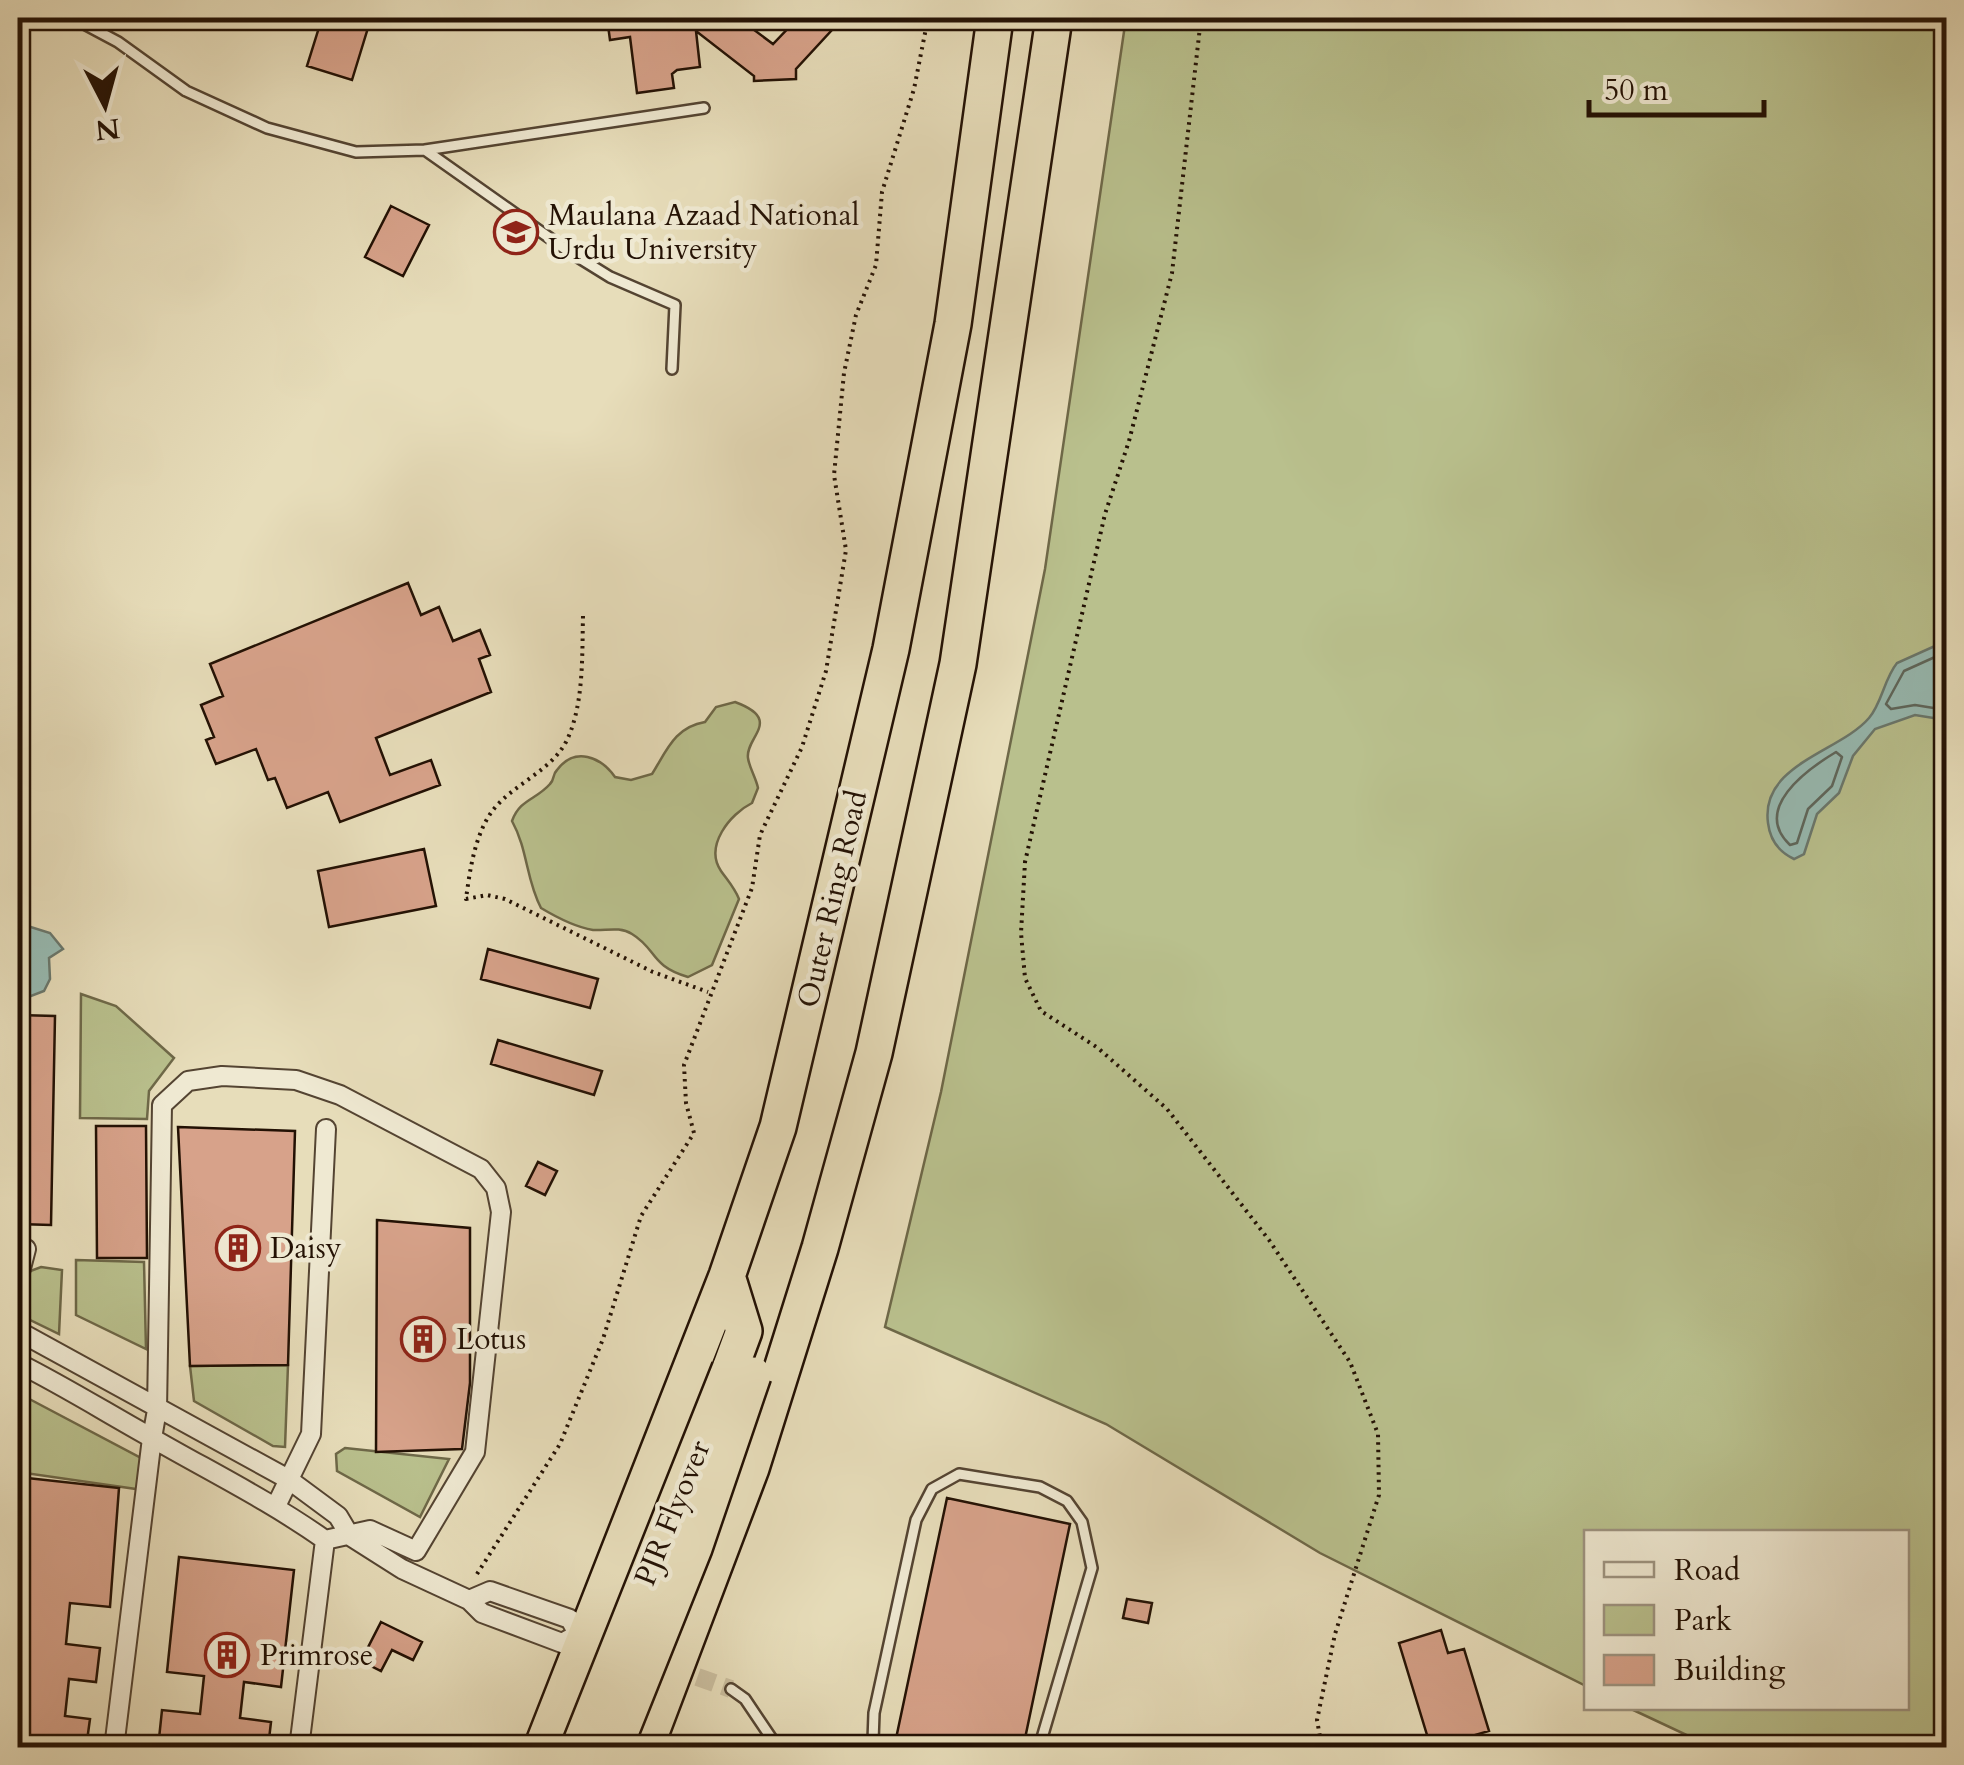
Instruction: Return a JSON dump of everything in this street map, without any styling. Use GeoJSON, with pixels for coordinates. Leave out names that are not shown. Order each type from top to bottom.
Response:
{"type":"FeatureCollection","features":[{"type":"Feature","properties":{"kind":"highway","name":"Outer Ring Road"},"geometry":{"type":"LineString","coordinates":[[542,1748],[727,1276],[778,1127],[892,649],[952,324],[996,18]]}},
{"type":"Feature","properties":{"kind":"highway"},"geometry":{"type":"LineString","coordinates":[[650,1742],[750,1468],[820,1248],[874,1053],[958,664],[1054,18]]}},
{"type":"Feature","properties":{"kind":"highway","name":"PJR Flyover"},"geometry":{"type":"LineString","coordinates":[[614,1748],[694,1548],[742,1372],[744,1331],[727,1276]]}},
{"type":"Feature","properties":{"kind":"highway","name":"PJR Flyover"},"geometry":{"type":"LineString","coordinates":[[579,1748],[742,1372],[772,1326],[807,1289]]}},
{"type":"Feature","properties":{"kind":"street"},"geometry":{"type":"LineString","coordinates":[[18,1363],[152,1438],[276,1506],[325,1540],[370,1530],[416,1551],[466,1473],[479,1432],[502,1212],[496,1188],[481,1168],[340,1095],[296,1080],[222,1076],[188,1082],[162,1105],[157,1410],[152,1438],[114,1748]]}},
{"type":"Feature","properties":{"kind":"street"},"geometry":{"type":"LineString","coordinates":[[276,1506],[311,1434],[326,1129]]}},
{"type":"Feature","properties":{"kind":"street"},"geometry":{"type":"LineString","coordinates":[[18,1280],[26,1249]]}},
{"type":"Feature","properties":{"kind":"street"},"geometry":{"type":"LineString","coordinates":[[18,1330],[288,1479],[338,1516],[350,1536],[402,1569],[469,1600],[482,1614],[562,1643],[578,1634],[570,1619],[490,1591],[469,1600]]}},
{"type":"Feature","properties":{"kind":"street"},"geometry":{"type":"LineString","coordinates":[[298,1748],[325,1540]]}},
{"type":"Feature","properties":{"kind":"lane"},"geometry":{"type":"LineString","coordinates":[[73,18],[118,42],[186,90],[267,128],[356,152],[425,150],[704,108]]}},
{"type":"Feature","properties":{"kind":"lane"},"geometry":{"type":"LineString","coordinates":[[425,150],[582,260],[674,305],[672,369]]}},
{"type":"Feature","properties":{"kind":"lane"},"geometry":{"type":"LineString","coordinates":[[882,1748],[874,1740],[874,1713],[916,1520],[932,1489],[959,1474],[1040,1488],[1067,1500],[1082,1522],[1092,1568],[1039,1748]]}},
{"type":"Feature","properties":{"kind":"lane"},"geometry":{"type":"LineString","coordinates":[[732,1689],[744,1699],[778,1748]]}},
{"type":"Feature","properties":{"kind":"path"},"geometry":{"type":"LineString","coordinates":[[469,1600],[475,1578],[560,1444],[604,1339],[641,1216],[694,1133],[686,1103],[684,1066],[752,888],[760,835],[813,720],[826,672],[846,550],[834,476],[844,373],[856,315],[873,278],[882,192],[914,89],[928,18]]}},
{"type":"Feature","properties":{"kind":"path"},"geometry":{"type":"LineString","coordinates":[[1201,18],[1172,273],[1129,442],[1105,514],[1025,862],[1021,934],[1025,978],[1040,1011],[1098,1048],[1168,1108],[1269,1240],[1350,1362],[1378,1434],[1379,1495],[1335,1634],[1317,1720],[1322,1748]]}},
{"type":"Feature","properties":{"kind":"path"},"geometry":{"type":"LineString","coordinates":[[583,616],[582,674],[567,741],[532,779],[494,809],[471,858],[466,899],[487,895],[505,899],[653,972],[710,993]]}},
{"type":"Feature","properties":{"kind":"green space"},"geometry":{"type":"Polygon","coordinates":[[[1126,18],[1946,18],[1946,1747],[1712,1747],[1633,1710],[1909,1710],[1909,1530],[1584,1530],[1584,1685],[1320,1553],[1106,1424],[885,1327],[941,1092],[1045,569],[1126,18]]]}},
{"type":"Feature","properties":{"kind":"green space"},"geometry":{"type":"Polygon","coordinates":[[[735,702],[750,709],[760,722],[748,758],[758,788],[752,803],[735,815],[718,841],[717,861],[739,899],[712,965],[688,977],[676,973],[627,932],[586,929],[541,908],[512,821],[519,808],[545,789],[557,770],[572,758],[595,760],[615,777],[631,780],[652,774],[679,734],[705,722],[716,707],[735,702]]]}},
{"type":"Feature","properties":{"kind":"green space"},"geometry":{"type":"Polygon","coordinates":[[[81,994],[116,1006],[174,1058],[149,1091],[147,1119],[80,1118],[81,994]]]}},
{"type":"Feature","properties":{"kind":"green space"},"geometry":{"type":"Polygon","coordinates":[[[76,1260],[144,1262],[146,1349],[76,1315],[76,1260]]]}},
{"type":"Feature","properties":{"kind":"green space"},"geometry":{"type":"Polygon","coordinates":[[[41,1267],[62,1270],[59,1334],[18,1314],[28,1272],[41,1267]]]}},
{"type":"Feature","properties":{"kind":"green space"},"geometry":{"type":"Polygon","coordinates":[[[288,1365],[285,1447],[273,1446],[194,1401],[190,1366],[288,1365]]]}},
{"type":"Feature","properties":{"kind":"green space"},"geometry":{"type":"Polygon","coordinates":[[[18,1393],[156,1466],[150,1491],[18,1472],[18,1393]]]}},
{"type":"Feature","properties":{"kind":"green space"},"geometry":{"type":"Polygon","coordinates":[[[345,1448],[449,1459],[420,1517],[337,1471],[336,1454],[345,1448]]]}},
{"type":"Feature","properties":{"kind":"water"},"geometry":{"type":"Polygon","coordinates":[[[1946,641],[1946,720],[1915,715],[1875,729],[1853,756],[1839,793],[1817,814],[1804,854],[1794,859],[1784,853],[1773,840],[1768,823],[1769,803],[1776,786],[1805,761],[1869,718],[1897,663],[1946,641]]]}},
{"type":"Feature","properties":{"kind":"water"},"geometry":{"type":"Polygon","coordinates":[[[18,923],[50,933],[63,949],[49,958],[50,979],[44,991],[18,1001],[18,923]]]}},
{"type":"Feature","properties":{"kind":"building"},"geometry":{"type":"Polygon","coordinates":[[[322,18],[371,18],[352,80],[307,66],[322,18]]]}},
{"type":"Feature","properties":{"kind":"building"},"geometry":{"type":"Polygon","coordinates":[[[607,18],[738,18],[773,44],[798,18],[843,18],[796,69],[796,79],[754,81],[754,76],[696,31],[700,67],[672,74],[674,88],[637,93],[630,37],[610,40],[607,18]]]}},
{"type":"Feature","properties":{"kind":"building"},"geometry":{"type":"Polygon","coordinates":[[[391,206],[429,225],[403,276],[365,257],[391,206]]]}},
{"type":"Feature","properties":{"kind":"building"},"geometry":{"type":"Polygon","coordinates":[[[408,583],[421,615],[439,607],[453,641],[480,630],[490,655],[479,659],[491,692],[376,738],[390,775],[431,760],[440,785],[340,822],[328,792],[287,808],[275,778],[268,780],[256,749],[216,764],[206,740],[214,737],[201,705],[223,696],[210,664],[408,583]]]}},
{"type":"Feature","properties":{"kind":"building"},"geometry":{"type":"Polygon","coordinates":[[[424,849],[436,906],[329,927],[318,871],[424,849]]]}},
{"type":"Feature","properties":{"kind":"building"},"geometry":{"type":"Polygon","coordinates":[[[488,949],[598,979],[590,1008],[481,979],[488,949]]]}},
{"type":"Feature","properties":{"kind":"building"},"geometry":{"type":"Polygon","coordinates":[[[18,1015],[55,1016],[51,1225],[18,1224],[18,1015]]]}},
{"type":"Feature","properties":{"kind":"building"},"geometry":{"type":"Polygon","coordinates":[[[498,1040],[602,1071],[594,1095],[491,1064],[498,1040]]]}},
{"type":"Feature","properties":{"kind":"building"},"geometry":{"type":"Polygon","coordinates":[[[96,1126],[146,1126],[147,1258],[97,1258],[96,1126]]]}},
{"type":"Feature","properties":{"kind":"building","name":"Daisy"},"geometry":{"type":"Polygon","coordinates":[[[178,1127],[295,1131],[288,1365],[190,1366],[178,1127]]]}},
{"type":"Feature","properties":{"kind":"building"},"geometry":{"type":"Polygon","coordinates":[[[538,1162],[557,1171],[545,1195],[526,1186],[538,1162]]]}},
{"type":"Feature","properties":{"kind":"building","name":"Lotus"},"geometry":{"type":"Polygon","coordinates":[[[377,1220],[470,1228],[470,1383],[462,1449],[376,1452],[377,1220]]]}},
{"type":"Feature","properties":{"kind":"building"},"geometry":{"type":"Polygon","coordinates":[[[18,1477],[119,1488],[110,1607],[70,1603],[66,1644],[100,1648],[96,1682],[69,1679],[65,1716],[90,1719],[86,1748],[18,1748],[18,1477]]]}},
{"type":"Feature","properties":{"kind":"building"},"geometry":{"type":"Polygon","coordinates":[[[947,1498],[1070,1524],[1023,1748],[894,1748],[947,1498]]]}},
{"type":"Feature","properties":{"kind":"building","name":"Primrose"},"geometry":{"type":"Polygon","coordinates":[[[179,1557],[294,1570],[281,1687],[244,1682],[240,1718],[271,1722],[268,1748],[158,1748],[162,1710],[200,1714],[204,1676],[167,1672],[179,1557]]]}},
{"type":"Feature","properties":{"kind":"building"},"geometry":{"type":"Polygon","coordinates":[[[1127,1599],[1152,1603],[1148,1623],[1123,1618],[1127,1599]]]}},
{"type":"Feature","properties":{"kind":"building"},"geometry":{"type":"Polygon","coordinates":[[[381,1622],[422,1642],[413,1660],[392,1650],[381,1671],[361,1661],[381,1622]]]}},
{"type":"Feature","properties":{"kind":"building"},"geometry":{"type":"Polygon","coordinates":[[[1441,1630],[1448,1653],[1464,1649],[1489,1731],[1431,1748],[1399,1643],[1441,1630]]]}},
{"type":"Feature","properties":{"kind":"tunnel"},"geometry":{"type":"LineString","coordinates":[[672,1668],[731,1689]]}},
{"type":"Feature","properties":{"kind":"place","name":"Maulana Azaad National Urdu University"},"geometry":{"type":"Point","coordinates":[516,232]}},
{"type":"Feature","properties":{"kind":"place","name":"Daisy"},"geometry":{"type":"Point","coordinates":[238,1248]}},
{"type":"Feature","properties":{"kind":"place","name":"Lotus"},"geometry":{"type":"Point","coordinates":[423,1339]}},
{"type":"Feature","properties":{"kind":"place","name":"Primrose"},"geometry":{"type":"Point","coordinates":[227,1655]}}]}
